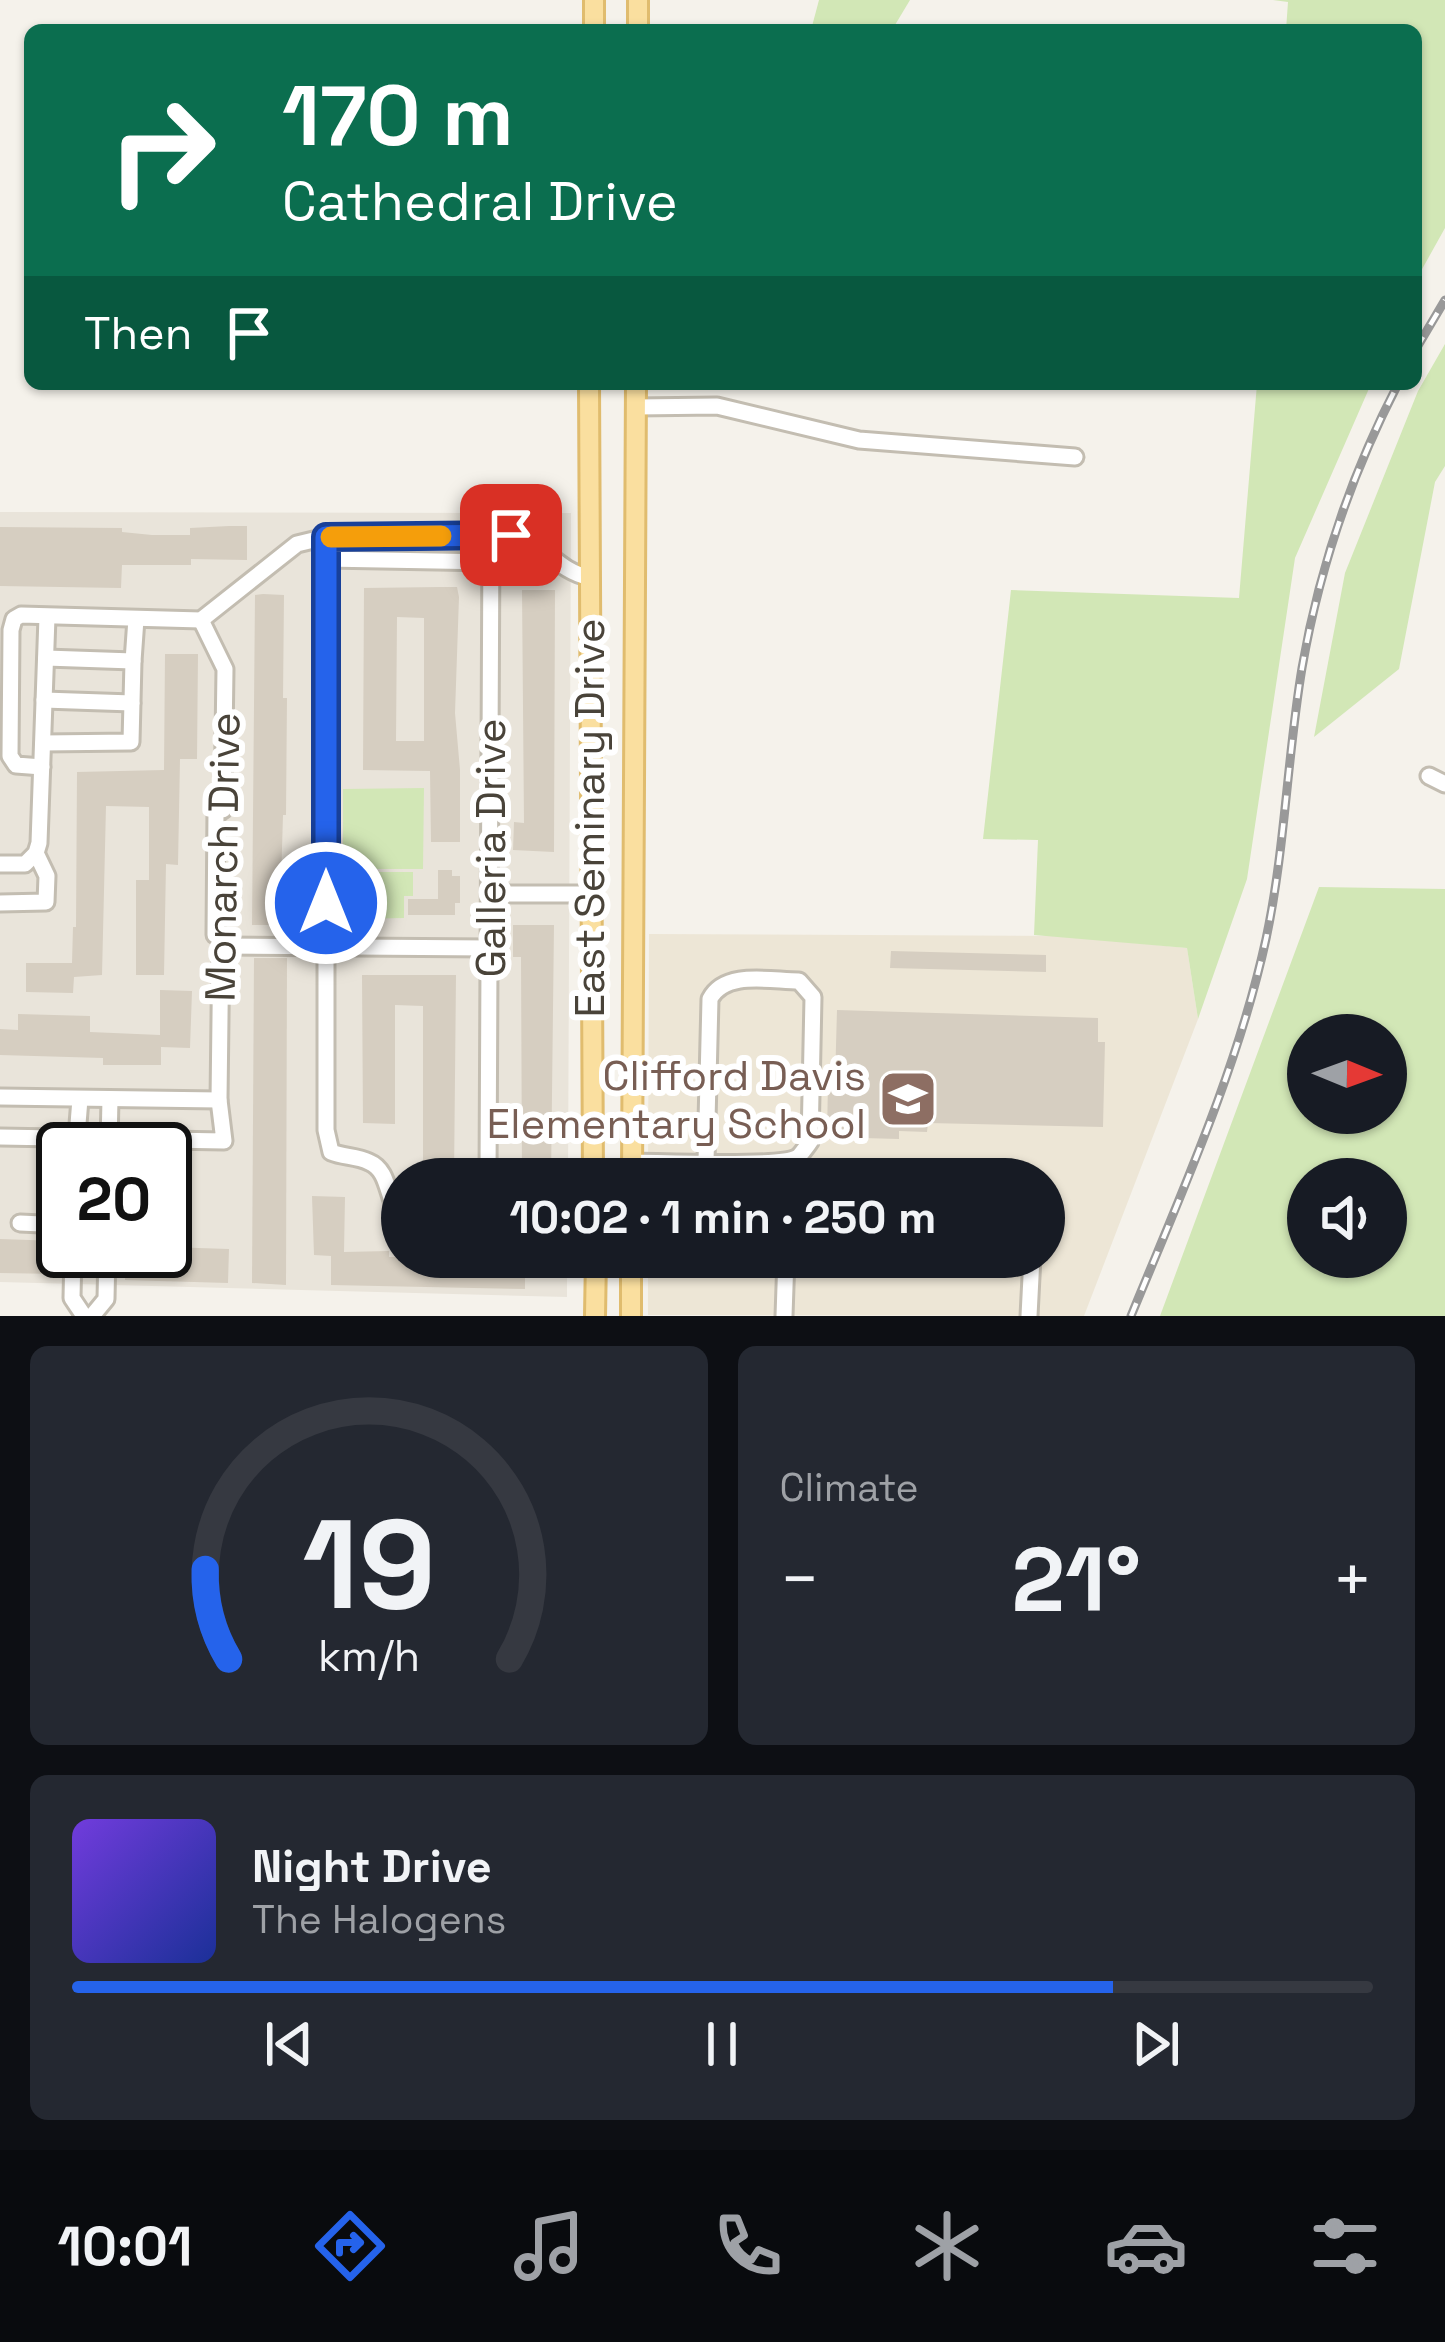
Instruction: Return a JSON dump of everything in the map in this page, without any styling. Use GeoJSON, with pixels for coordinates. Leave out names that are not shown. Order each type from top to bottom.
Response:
{"type":"FeatureCollection","features":[{"type":"Feature","properties":{"kind":"main road","name":"East Seminary Drive"},"geometry":{"type":"LineString","coordinates":[[589,390],[593,1158]]}},
{"type":"Feature","properties":{"kind":"main road","name":"East Seminary Drive"},"geometry":{"type":"LineString","coordinates":[[632,1158],[636,390]]}},
{"type":"Feature","properties":{"kind":"main road"},"geometry":{"type":"LineString","coordinates":[[591,894],[633,894]]}},
{"type":"Feature","properties":{"kind":"main road"},"geometry":{"type":"LineString","coordinates":[[595,1316],[596,1278]]}},
{"type":"Feature","properties":{"kind":"main road"},"geometry":{"type":"LineString","coordinates":[[631,1278],[631,1316]]}},
{"type":"Feature","properties":{"kind":"street"},"geometry":{"type":"LineString","coordinates":[[636,407],[717,406],[859,440],[1076,457]]}},
{"type":"Feature","properties":{"kind":"street"},"geometry":{"type":"LineString","coordinates":[[42,767],[16,765],[10,756],[11,631],[20,615],[201,620],[297,544],[326,537],[491,535],[530,539],[570,574],[588,577]]}},
{"type":"Feature","properties":{"kind":"street","name":"Galleria Drive"},"geometry":{"type":"LineString","coordinates":[[489,1158],[491,535]]}},
{"type":"Feature","properties":{"kind":"street"},"geometry":{"type":"LineString","coordinates":[[326,537],[326,1130],[331,1152],[376,1164],[381,1171]]}},
{"type":"Feature","properties":{"kind":"street"},"geometry":{"type":"LineString","coordinates":[[326,559],[491,562]]}},
{"type":"Feature","properties":{"kind":"street"},"geometry":{"type":"LineString","coordinates":[[0,903],[46,902],[46,876],[36,854],[47,616]]}},
{"type":"Feature","properties":{"kind":"street"},"geometry":{"type":"LineString","coordinates":[[43,743],[131,742],[136,619]]}},
{"type":"Feature","properties":{"kind":"street","name":"Monarch Drive"},"geometry":{"type":"LineString","coordinates":[[192,1140],[224,1141],[221,935],[214,934],[216,810],[223,810],[225,669],[201,620]]}},
{"type":"Feature","properties":{"kind":"street"},"geometry":{"type":"LineString","coordinates":[[46,658],[133,661]]}},
{"type":"Feature","properties":{"kind":"street"},"geometry":{"type":"LineString","coordinates":[[44,700],[132,703]]}},
{"type":"Feature","properties":{"kind":"street"},"geometry":{"type":"LineString","coordinates":[[1429,776],[1445,784]]}},
{"type":"Feature","properties":{"kind":"street"},"geometry":{"type":"LineString","coordinates":[[8,865],[26,864],[36,854]]}},
{"type":"Feature","properties":{"kind":"street"},"geometry":{"type":"LineString","coordinates":[[490,894],[591,894]]}},
{"type":"Feature","properties":{"kind":"street"},"geometry":{"type":"LineString","coordinates":[[221,946],[489,948]]}},
{"type":"Feature","properties":{"kind":"street"},"geometry":{"type":"LineString","coordinates":[[728,981],[799,981],[813,997],[810,1142],[799,1157],[785,1161],[706,1162],[714,990],[728,981]]}},
{"type":"Feature","properties":{"kind":"street"},"geometry":{"type":"LineString","coordinates":[[0,1097],[220,1100]]}},
{"type":"Feature","properties":{"kind":"street"},"geometry":{"type":"LineString","coordinates":[[78,1122],[80,1099]]}},
{"type":"Feature","properties":{"kind":"street"},"geometry":{"type":"LineString","coordinates":[[110,1100],[110,1122]]}},
{"type":"Feature","properties":{"kind":"street"},"geometry":{"type":"LineString","coordinates":[[0,1137],[36,1140]]}},
{"type":"Feature","properties":{"kind":"street"},"geometry":{"type":"LineString","coordinates":[[20,1223],[36,1224]]}},
{"type":"Feature","properties":{"kind":"street"},"geometry":{"type":"LineString","coordinates":[[72,1278],[72,1298],[88,1316],[106,1299],[106,1278]]}},
{"type":"Feature","properties":{"kind":"street"},"geometry":{"type":"LineString","coordinates":[[784,1316],[785,1278]]}},
{"type":"Feature","properties":{"kind":"street"},"geometry":{"type":"LineString","coordinates":[[1030,1316],[1031,1278]]}},
{"type":"Feature","properties":{"kind":"shaded area"},"geometry":{"type":"Polygon","coordinates":[[[0,512],[571,513],[568,1158],[381,1158],[381,1278],[567,1278],[567,1297],[0,1282],[0,512]]]}},
{"type":"Feature","properties":{"kind":"shaded area","name":"Clifford Davis Elementary School"},"geometry":{"type":"Polygon","coordinates":[[[649,934],[1065,936],[1187,948],[1198,1019],[1084,1316],[648,1315],[648,1278],[1065,1278],[1065,1158],[648,1158],[649,934]]]}},
{"type":"Feature","properties":{"kind":"green space"},"geometry":{"type":"Polygon","coordinates":[[[819,0],[910,0],[896,24],[813,24],[819,0]]]}},
{"type":"Feature","properties":{"kind":"green space"},"geometry":{"type":"Polygon","coordinates":[[[1273,0],[1445,0],[1445,228],[1422,269],[1422,24],[1286,24],[1288,2],[1273,0]]]}},
{"type":"Feature","properties":{"kind":"green space"},"geometry":{"type":"Polygon","coordinates":[[[1445,344],[1445,466],[1435,482],[1399,669],[1314,737],[1345,573],[1422,384],[1445,344]]]}},
{"type":"Feature","properties":{"kind":"green space"},"geometry":{"type":"Polygon","coordinates":[[[1256,390],[1368,390],[1295,558],[1247,879],[1198,1019],[1187,948],[1034,935],[1038,840],[983,839],[1011,590],[1239,598],[1256,390]]]}},
{"type":"Feature","properties":{"kind":"green space"},"geometry":{"type":"Polygon","coordinates":[[[424,788],[423,869],[343,869],[343,789],[424,788]]]}},
{"type":"Feature","properties":{"kind":"green space"},"geometry":{"type":"Polygon","coordinates":[[[353,872],[413,872],[413,896],[404,896],[404,918],[353,919],[353,872]]]}},
{"type":"Feature","properties":{"kind":"green space"},"geometry":{"type":"Polygon","coordinates":[[[1319,887],[1445,889],[1445,1316],[1160,1316],[1319,887]]]}},
{"type":"Feature","properties":{"kind":"building"},"geometry":{"type":"Polygon","coordinates":[[[247,526],[247,560],[122,565],[121,588],[0,586],[0,527],[122,528],[122,532],[190,535],[190,528],[247,526]]]}},
{"type":"Feature","properties":{"kind":"building"},"geometry":{"type":"Polygon","coordinates":[[[457,587],[460,842],[431,842],[430,771],[363,770],[364,588],[457,587]],[[397,617],[396,741],[424,741],[424,618],[397,617]]]}},
{"type":"Feature","properties":{"kind":"building"},"geometry":{"type":"Polygon","coordinates":[[[522,590],[555,590],[554,852],[513,850],[514,822],[524,823],[522,590]]]}},
{"type":"Feature","properties":{"kind":"building"},"geometry":{"type":"Polygon","coordinates":[[[255,595],[284,595],[283,925],[252,925],[255,595]]]}},
{"type":"Feature","properties":{"kind":"building"},"geometry":{"type":"Polygon","coordinates":[[[165,654],[198,654],[197,759],[180,759],[178,865],[166,864],[164,975],[136,975],[136,880],[149,880],[149,807],[106,806],[102,975],[74,977],[73,993],[26,992],[26,963],[72,963],[77,772],[164,770],[165,654]]]}},
{"type":"Feature","properties":{"kind":"building"},"geometry":{"type":"Polygon","coordinates":[[[438,870],[452,870],[452,876],[460,876],[455,915],[408,915],[408,899],[438,899],[438,870]]]}},
{"type":"Feature","properties":{"kind":"building"},"geometry":{"type":"Polygon","coordinates":[[[513,925],[554,925],[551,1158],[522,1158],[521,957],[513,957],[513,925]]]}},
{"type":"Feature","properties":{"kind":"building"},"geometry":{"type":"Polygon","coordinates":[[[891,951],[1046,955],[1046,972],[890,968],[891,951]]]}},
{"type":"Feature","properties":{"kind":"building"},"geometry":{"type":"Polygon","coordinates":[[[254,958],[287,958],[286,1285],[252,1283],[254,958]]]}},
{"type":"Feature","properties":{"kind":"building"},"geometry":{"type":"Polygon","coordinates":[[[362,975],[456,975],[454,1158],[423,1158],[423,1006],[395,1005],[395,1124],[363,1123],[362,975]]]}},
{"type":"Feature","properties":{"kind":"building"},"geometry":{"type":"Polygon","coordinates":[[[160,990],[192,991],[190,1048],[161,1047],[161,1065],[0,1055],[0,1029],[18,1030],[18,1014],[90,1016],[90,1032],[160,1035],[160,990]]]}},
{"type":"Feature","properties":{"kind":"building"},"geometry":{"type":"Polygon","coordinates":[[[837,1010],[1098,1018],[1098,1042],[1105,1042],[1103,1127],[928,1123],[927,1132],[899,1131],[899,1139],[827,1137],[837,1010]]]}},
{"type":"Feature","properties":{"kind":"building"},"geometry":{"type":"Polygon","coordinates":[[[312,1196],[345,1197],[344,1252],[381,1251],[381,1278],[525,1278],[525,1289],[331,1285],[331,1256],[314,1255],[312,1196]]]}},
{"type":"Feature","properties":{"kind":"building"},"geometry":{"type":"Polygon","coordinates":[[[0,1239],[36,1240],[36,1274],[0,1273],[0,1239]]]}},
{"type":"Feature","properties":{"kind":"building"},"geometry":{"type":"Polygon","coordinates":[[[192,1248],[229,1249],[228,1283],[125,1280],[192,1278],[192,1248]]]}},
{"type":"Feature","properties":{"kind":"railway"},"geometry":{"type":"LineString","coordinates":[[1422,339],[1445,300]]}},
{"type":"Feature","properties":{"kind":"railway"},"geometry":{"type":"LineString","coordinates":[[1131,1316],[1207,1130],[1254,987],[1272,905],[1309,631],[1352,487],[1395,390]]}},
{"type":"Feature","properties":{"kind":"slow traffic"},"geometry":{"type":"LineString","coordinates":[[331,537],[441,536]]}},
{"type":"Feature","properties":{"kind":"place","name":"Clifford Davis Elementary School"},"geometry":{"type":"Point","coordinates":[908,1099]}},
{"type":"Feature","properties":{"kind":"route"},"geometry":{"type":"LineString","coordinates":[[326,903],[326,537],[511,535]]}}]}
